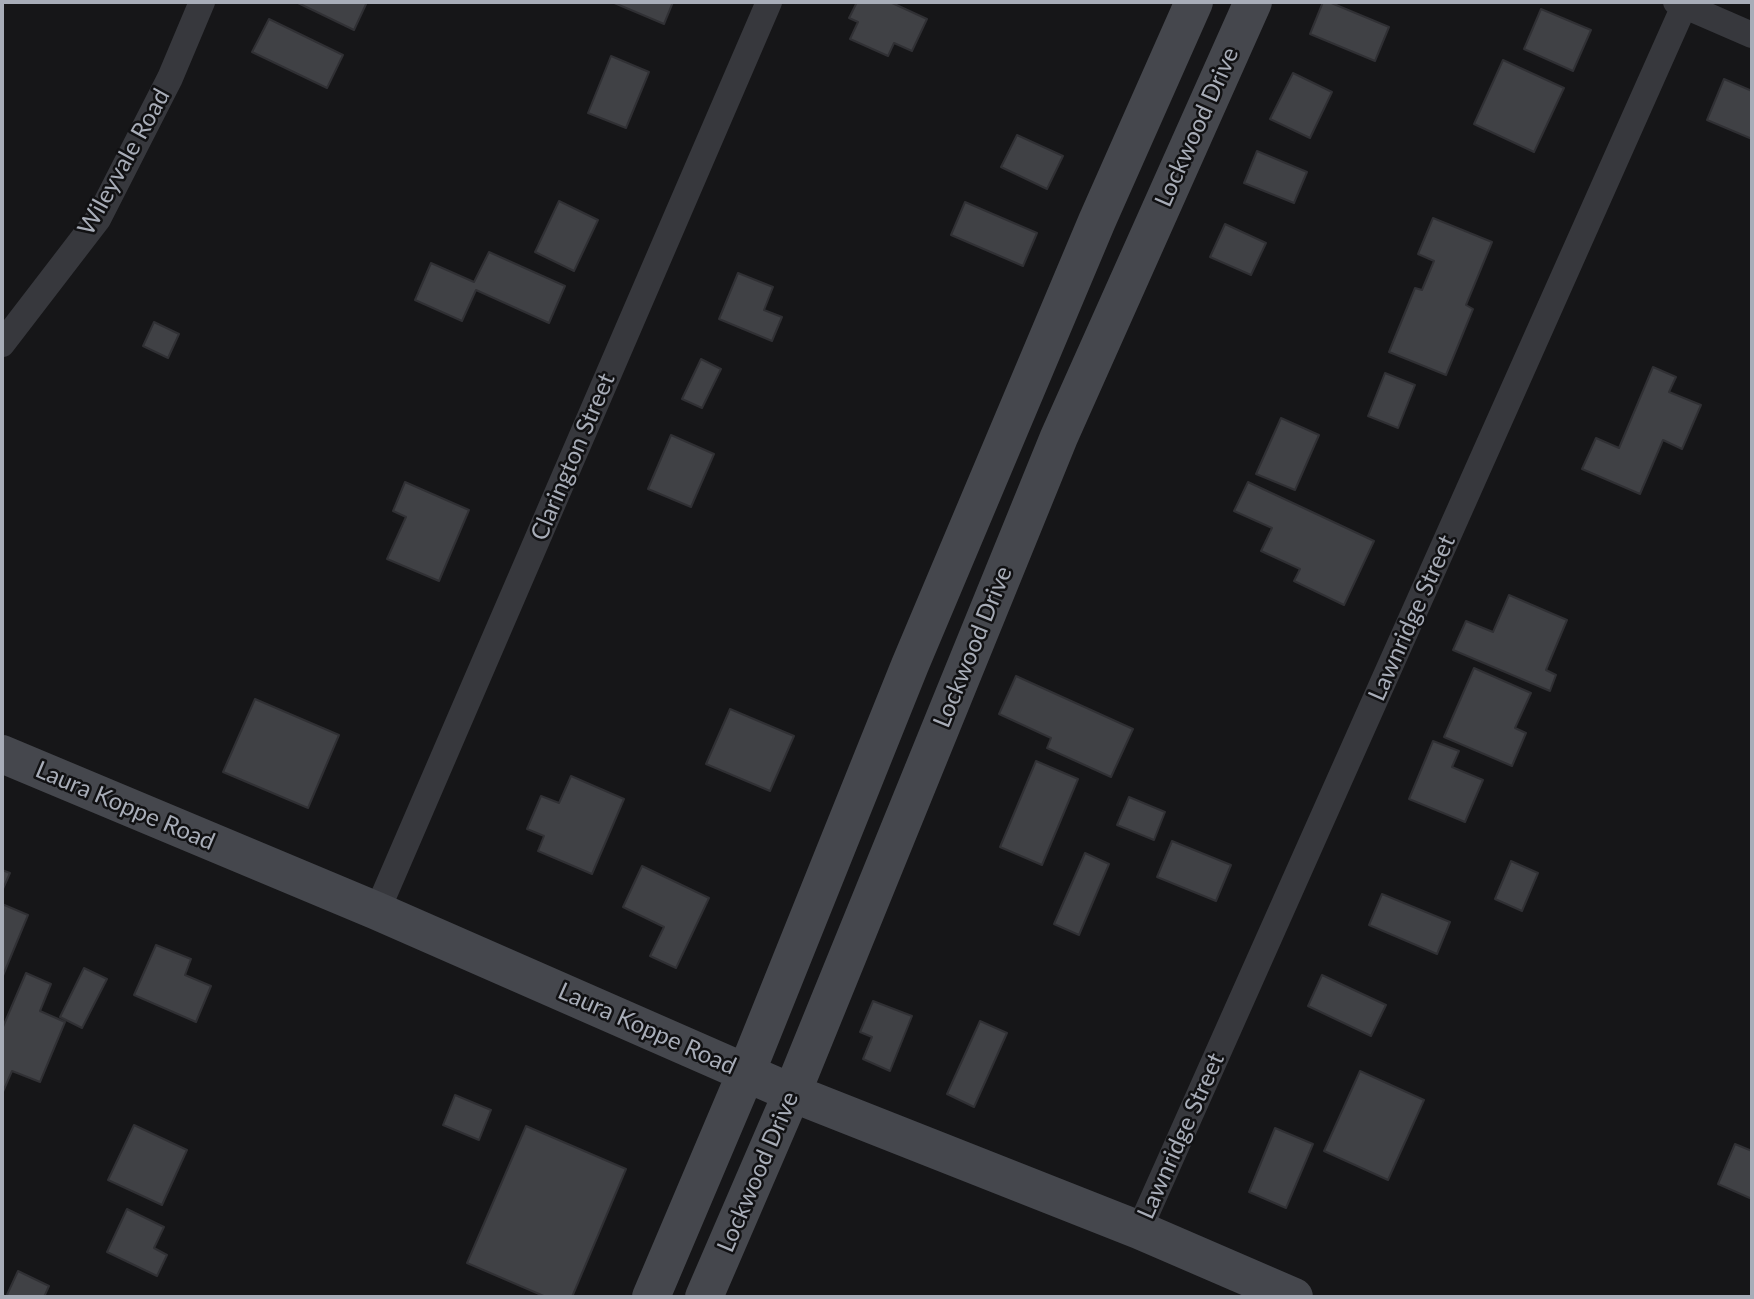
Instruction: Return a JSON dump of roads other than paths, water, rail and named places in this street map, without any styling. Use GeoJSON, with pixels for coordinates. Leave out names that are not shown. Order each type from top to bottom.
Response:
{"type":"FeatureCollection","features":[{"type":"Feature","properties":{"kind":"main road","name":"Lockwood Drive"},"geometry":{"type":"LineString","coordinates":[[651,1297],[746,1073],[910,665],[1097,221],[1194,2]]}},
{"type":"Feature","properties":{"kind":"main road","name":"Lockwood Drive"},"geometry":{"type":"LineString","coordinates":[[704,1297],[792,1093],[1059,437],[1253,2]]}},
{"type":"Feature","properties":{"kind":"main road","name":"Laura Koppe Road"},"geometry":{"type":"LineString","coordinates":[[2,754],[377,911],[792,1093],[1139,1230],[1294,1297]]}},
{"type":"Feature","properties":{"kind":"street","name":"Wileyvale Road"},"geometry":{"type":"LineString","coordinates":[[2,344],[98,219],[170,78],[202,2]]}},
{"type":"Feature","properties":{"kind":"street","name":"Clarington Street"},"geometry":{"type":"LineString","coordinates":[[377,911],[769,2]]}},
{"type":"Feature","properties":{"kind":"street"},"geometry":{"type":"LineString","coordinates":[[1680,4],[1752,35]]}},
{"type":"Feature","properties":{"kind":"street","name":"Lawnridge Street"},"geometry":{"type":"LineString","coordinates":[[1139,1230],[1680,4]]}}]}
